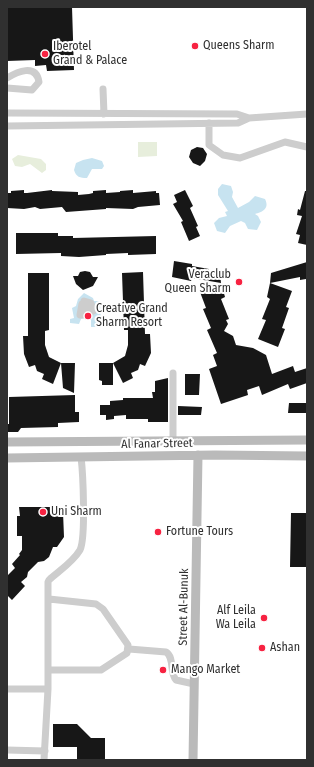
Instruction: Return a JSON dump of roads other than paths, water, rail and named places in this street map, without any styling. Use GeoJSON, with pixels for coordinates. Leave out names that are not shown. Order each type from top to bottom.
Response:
{"type":"FeatureCollection","features":[{"type":"Feature","properties":{"kind":"main road","name":"Al Fanar Street"},"geometry":{"type":"LineString","coordinates":[[7,442],[307,440]]}},
{"type":"Feature","properties":{"kind":"main road","name":"Al Fanar Street"},"geometry":{"type":"LineString","coordinates":[[7,458],[198,455],[307,456]]}},
{"type":"Feature","properties":{"kind":"main road","name":"Street Al-Bunuk"},"geometry":{"type":"LineString","coordinates":[[193,760],[198,455]]}},
{"type":"Feature","properties":{"kind":"street"},"geometry":{"type":"LineString","coordinates":[[7,78],[17,72],[31,71],[36,73],[39,82],[32,90],[7,88]]}},
{"type":"Feature","properties":{"kind":"street"},"geometry":{"type":"LineString","coordinates":[[103,89],[104,114]]}},
{"type":"Feature","properties":{"kind":"street"},"geometry":{"type":"LineString","coordinates":[[7,113],[237,114],[249,118]]}},
{"type":"Feature","properties":{"kind":"street"},"geometry":{"type":"LineString","coordinates":[[7,126],[238,122],[249,118],[307,114]]}},
{"type":"Feature","properties":{"kind":"street"},"geometry":{"type":"LineString","coordinates":[[209,123],[209,145],[223,155],[240,158],[285,142],[307,147]]}},
{"type":"Feature","properties":{"kind":"street"},"geometry":{"type":"LineString","coordinates":[[173,373],[173,440]]}},
{"type":"Feature","properties":{"kind":"street"},"geometry":{"type":"LineString","coordinates":[[44,760],[48,689],[49,580],[71,560],[81,546],[83,494],[81,457]]}},
{"type":"Feature","properties":{"kind":"street"},"geometry":{"type":"LineString","coordinates":[[49,599],[96,604],[103,609],[128,645],[129,649]]}},
{"type":"Feature","properties":{"kind":"street"},"geometry":{"type":"LineString","coordinates":[[129,649],[166,652],[170,656],[173,677],[176,680],[194,684]]}},
{"type":"Feature","properties":{"kind":"street"},"geometry":{"type":"LineString","coordinates":[[48,670],[101,670],[127,653],[129,649]]}},
{"type":"Feature","properties":{"kind":"street"},"geometry":{"type":"LineString","coordinates":[[7,690],[48,689]]}},
{"type":"Feature","properties":{"kind":"street"},"geometry":{"type":"LineString","coordinates":[[7,750],[44,751]]}},
{"type":"Feature","properties":{"kind":"water"},"geometry":{"type":"Polygon","coordinates":[[[92,158],[102,161],[104,166],[102,169],[92,169],[87,178],[77,176],[74,170],[76,163],[92,158]]]}},
{"type":"Feature","properties":{"kind":"water"},"geometry":{"type":"Polygon","coordinates":[[[222,184],[231,186],[233,192],[232,197],[238,208],[249,202],[255,196],[265,199],[267,205],[266,208],[255,214],[261,222],[257,230],[248,229],[245,223],[241,221],[230,226],[225,233],[217,231],[214,223],[219,218],[227,216],[225,212],[228,211],[218,195],[218,189],[222,184]]]}},
{"type":"Feature","properties":{"kind":"water"},"geometry":{"type":"Polygon","coordinates":[[[84,293],[93,298],[94,301],[100,301],[101,324],[98,327],[91,327],[91,320],[87,318],[81,319],[79,324],[70,323],[70,319],[74,318],[72,308],[76,306],[78,299],[84,293]]]}},
{"type":"Feature","properties":{"kind":"place","name":"Queens Sharm"},"geometry":{"type":"Point","coordinates":[195,46]}},
{"type":"Feature","properties":{"kind":"place","name":"Iberotel Grand & Palace"},"geometry":{"type":"Point","coordinates":[45,54]}},
{"type":"Feature","properties":{"kind":"place","name":"Veraclub Queen Sharm"},"geometry":{"type":"Point","coordinates":[239,282]}},
{"type":"Feature","properties":{"kind":"place","name":"Creative Grand Sharm Resort"},"geometry":{"type":"Point","coordinates":[88,316]}},
{"type":"Feature","properties":{"kind":"place","name":"Uni Sharm"},"geometry":{"type":"Point","coordinates":[43,512]}},
{"type":"Feature","properties":{"kind":"place","name":"Fortune Tours"},"geometry":{"type":"Point","coordinates":[158,532]}},
{"type":"Feature","properties":{"kind":"place","name":"Alf Leila Wa Leila"},"geometry":{"type":"Point","coordinates":[264,618]}},
{"type":"Feature","properties":{"kind":"place","name":"Ashan"},"geometry":{"type":"Point","coordinates":[262,648]}},
{"type":"Feature","properties":{"kind":"place","name":"Mango Market"},"geometry":{"type":"Point","coordinates":[163,670]}}]}
